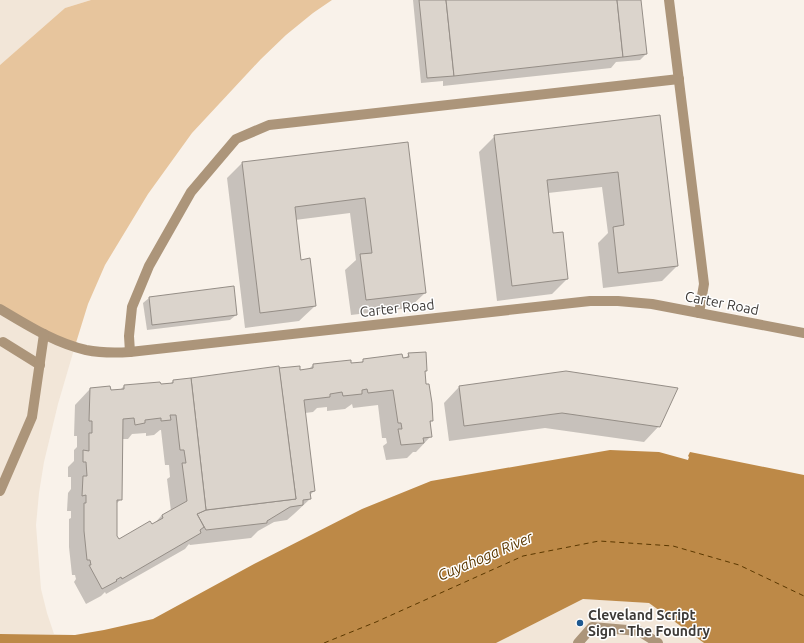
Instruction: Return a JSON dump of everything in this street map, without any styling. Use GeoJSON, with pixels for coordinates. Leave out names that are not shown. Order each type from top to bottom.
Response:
{"type":"FeatureCollection","features":[{"type":"Feature","properties":{"kind":"street"},"geometry":{"type":"LineString","coordinates":[[669,0],[704,284],[699,313]]}},
{"type":"Feature","properties":{"kind":"street"},"geometry":{"type":"LineString","coordinates":[[130,352],[129,336],[132,307],[149,266],[191,192],[236,139],[269,125],[679,79]]}},
{"type":"Feature","properties":{"kind":"street","name":"Carter Road"},"geometry":{"type":"LineString","coordinates":[[0,309],[44,334],[85,350],[105,353],[130,352],[590,301],[618,301],[645,304],[804,333]]}},
{"type":"Feature","properties":{"kind":"street"},"geometry":{"type":"LineString","coordinates":[[0,491],[32,417],[44,334]]}},
{"type":"Feature","properties":{"kind":"street"},"geometry":{"type":"LineString","coordinates":[[3,342],[40,365]]}},
{"type":"Feature","properties":{"kind":"street"},"geometry":{"type":"LineString","coordinates":[[578,643],[592,627],[639,631],[658,643]]}},
{"type":"Feature","properties":{"kind":"shaded area"},"geometry":{"type":"Polygon","coordinates":[[[0,0],[91,0],[65,8],[0,65],[0,0]]]}},
{"type":"Feature","properties":{"kind":"shaded area"},"geometry":{"type":"Polygon","coordinates":[[[91,0],[332,0],[286,35],[261,59],[192,133],[148,194],[105,265],[88,304],[75,346],[0,309],[0,65],[65,8],[91,0]]]}},
{"type":"Feature","properties":{"kind":"shaded area"},"geometry":{"type":"Polygon","coordinates":[[[0,309],[75,346],[58,404],[44,462],[36,525],[41,589],[54,634],[0,634],[0,309]]]}},
{"type":"Feature","properties":{"kind":"shaded area"},"geometry":{"type":"Polygon","coordinates":[[[583,599],[649,603],[704,643],[496,643],[583,599]]]}},
{"type":"Feature","properties":{"kind":"water","name":"Cuyahoga River"},"geometry":{"type":"Polygon","coordinates":[[[610,450],[659,452],[688,460],[690,452],[804,475],[804,643],[704,643],[649,603],[583,599],[496,643],[0,643],[0,634],[75,635],[153,619],[254,564],[362,509],[431,481],[610,450]]]}},
{"type":"Feature","properties":{"kind":"building"},"geometry":{"type":"Polygon","coordinates":[[[419,0],[446,0],[454,76],[427,78],[419,0]]]}},
{"type":"Feature","properties":{"kind":"building"},"geometry":{"type":"Polygon","coordinates":[[[446,0],[617,0],[623,57],[454,76],[446,0]]]}},
{"type":"Feature","properties":{"kind":"building"},"geometry":{"type":"Polygon","coordinates":[[[617,0],[641,0],[647,54],[623,57],[617,0]]]}},
{"type":"Feature","properties":{"kind":"building"},"geometry":{"type":"Polygon","coordinates":[[[660,115],[678,266],[618,273],[613,227],[624,225],[618,172],[547,180],[553,233],[563,232],[568,279],[512,286],[494,135],[660,115]]]}},
{"type":"Feature","properties":{"kind":"building"},"geometry":{"type":"Polygon","coordinates":[[[408,142],[426,293],[366,300],[360,254],[372,253],[365,198],[295,207],[301,260],[310,258],[316,306],[260,313],[242,162],[408,142]]]}},
{"type":"Feature","properties":{"kind":"building"},"geometry":{"type":"Polygon","coordinates":[[[234,286],[237,315],[152,325],[149,297],[234,286]]]}},
{"type":"Feature","properties":{"kind":"building"},"geometry":{"type":"Polygon","coordinates":[[[426,352],[426,384],[429,384],[432,403],[433,421],[430,421],[432,437],[423,438],[424,443],[401,445],[398,429],[402,429],[401,423],[398,423],[393,390],[368,393],[367,389],[362,390],[362,394],[343,396],[342,392],[330,394],[330,397],[304,400],[315,491],[310,492],[311,499],[303,500],[303,505],[290,507],[267,521],[267,523],[206,530],[197,514],[206,510],[296,499],[279,368],[300,366],[300,370],[313,368],[313,364],[351,360],[351,363],[363,362],[363,359],[402,354],[403,358],[409,357],[408,353],[426,352]]]}},
{"type":"Feature","properties":{"kind":"building"},"geometry":{"type":"Polygon","coordinates":[[[279,366],[296,499],[206,510],[191,378],[279,366]]]}},
{"type":"Feature","properties":{"kind":"building"},"geometry":{"type":"Polygon","coordinates":[[[566,371],[678,388],[660,427],[562,413],[464,426],[459,386],[566,371]]]}},
{"type":"Feature","properties":{"kind":"building"},"geometry":{"type":"Polygon","coordinates":[[[191,378],[206,510],[197,514],[204,527],[200,530],[201,533],[102,589],[89,565],[91,565],[90,560],[87,560],[84,531],[84,503],[86,503],[86,495],[82,496],[83,476],[87,476],[86,462],[83,462],[83,450],[89,451],[89,433],[92,433],[92,421],[89,421],[90,388],[110,386],[111,390],[124,389],[124,385],[160,382],[161,384],[173,383],[173,380],[191,378]],[[170,415],[171,420],[161,421],[161,418],[145,420],[145,423],[135,425],[134,418],[123,419],[122,500],[117,500],[117,536],[119,539],[150,521],[152,524],[163,518],[162,515],[187,501],[182,463],[186,463],[184,450],[180,450],[176,415],[170,415]]]}},
{"type":"Feature","properties":{"kind":"ferry route"},"geometry":{"type":"LineString","coordinates":[[324,643],[376,622],[523,556],[599,541],[673,546],[739,565],[804,596]]}},
{"type":"Feature","properties":{"kind":"place","name":"Cleveland Script Sign - The Foundry"},"geometry":{"type":"Point","coordinates":[580,623]}}]}
